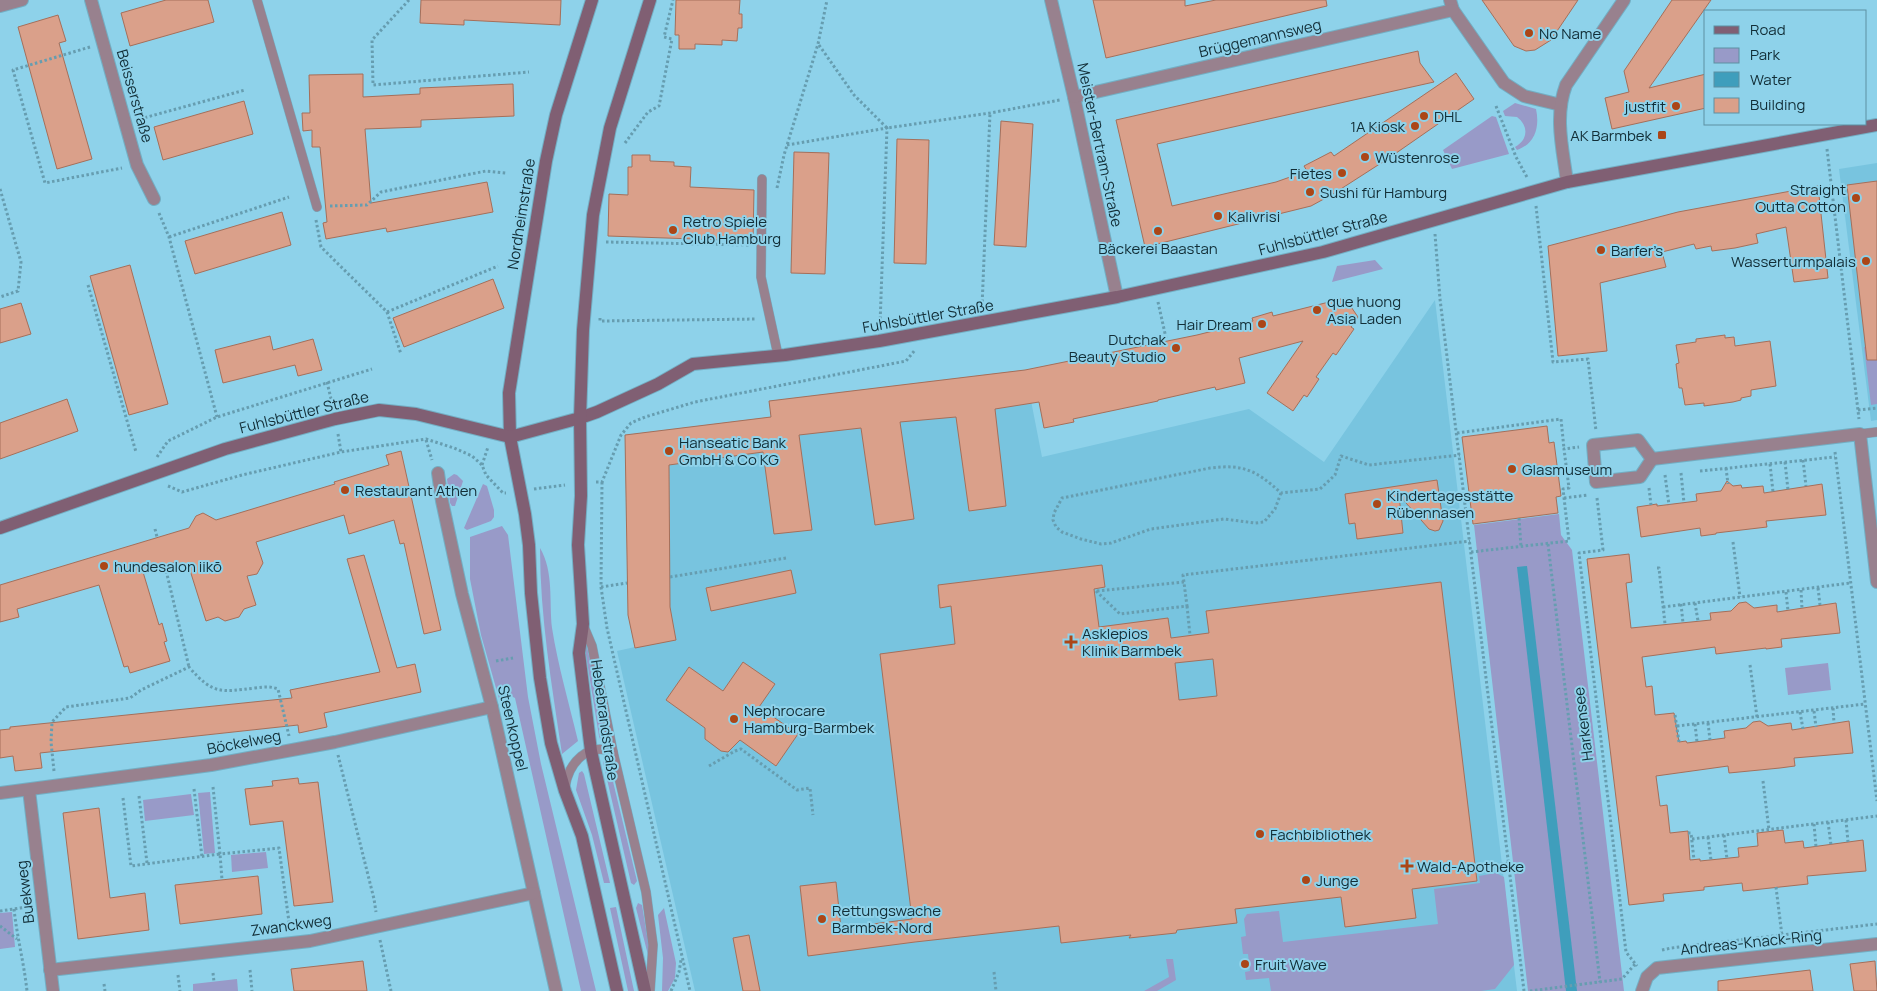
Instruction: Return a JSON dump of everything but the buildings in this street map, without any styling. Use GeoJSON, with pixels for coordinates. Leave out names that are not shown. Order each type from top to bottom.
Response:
{"type":"FeatureCollection","features":[{"type":"Feature","properties":{"kind":"main road","name":"Nordheimstraße"},"geometry":{"type":"LineString","coordinates":[[510,438],[509,393],[546,161],[561,99],[592,0]]}},
{"type":"Feature","properties":{"kind":"main road"},"geometry":{"type":"LineString","coordinates":[[580,418],[583,330],[592,215],[610,128],[650,0]]}},
{"type":"Feature","properties":{"kind":"main road","name":"Fuhlsbüttler Straße"},"geometry":{"type":"LineString","coordinates":[[0,528],[225,449],[335,418],[379,410],[416,414],[510,438],[580,418],[658,384],[694,364],[778,356],[879,341],[1117,298],[1323,252],[1567,182],[1877,125]]}},
{"type":"Feature","properties":{"kind":"main road","name":"Hebebrandstraße"},"geometry":{"type":"LineString","coordinates":[[580,418],[581,496],[578,545],[583,624],[579,653],[590,750],[645,991]]}},
{"type":"Feature","properties":{"kind":"main road"},"geometry":{"type":"LineString","coordinates":[[510,438],[521,490],[529,545],[531,593],[540,678],[551,743],[565,791],[582,836],[617,991]]}},
{"type":"Feature","properties":{"kind":"street"},"geometry":{"type":"LineString","coordinates":[[0,6],[22,0]]}},
{"type":"Feature","properties":{"kind":"street","name":"Beisserstraße"},"geometry":{"type":"LineString","coordinates":[[92,0],[137,165],[154,199]]}},
{"type":"Feature","properties":{"kind":"street","name":"Meister-Bertram-Straße"},"geometry":{"type":"LineString","coordinates":[[1051,0],[1117,298]]}},
{"type":"Feature","properties":{"kind":"street"},"geometry":{"type":"LineString","coordinates":[[1567,182],[1560,123],[1560,105],[1566,85],[1624,0]]}},
{"type":"Feature","properties":{"kind":"street"},"geometry":{"type":"LineString","coordinates":[[1452,5],[1504,83],[1524,96],[1560,105]]}},
{"type":"Feature","properties":{"kind":"street","name":"Brüggemannsweg"},"geometry":{"type":"LineString","coordinates":[[1074,97],[1452,5]]}},
{"type":"Feature","properties":{"kind":"street"},"geometry":{"type":"LineString","coordinates":[[1652,459],[1638,440],[1595,445],[1596,482],[1640,477],[1652,459],[1860,434],[1877,582]]}},
{"type":"Feature","properties":{"kind":"street","name":"Steenkoppel"},"geometry":{"type":"LineString","coordinates":[[438,473],[442,501],[462,594],[492,707],[556,991]]}},
{"type":"Feature","properties":{"kind":"street","name":"Böckelweg"},"geometry":{"type":"LineString","coordinates":[[0,793],[211,765],[334,742],[492,707]]}},
{"type":"Feature","properties":{"kind":"street","name":"Buekweg"},"geometry":{"type":"LineString","coordinates":[[29,790],[53,991]]}},
{"type":"Feature","properties":{"kind":"street","name":"Zwanckweg"},"geometry":{"type":"LineString","coordinates":[[50,970],[310,941],[378,928],[534,893]]}},
{"type":"Feature","properties":{"kind":"street","name":"Andreas-Knack-Ring"},"geometry":{"type":"LineString","coordinates":[[1647,976],[1657,968],[1877,944]]}},
{"type":"Feature","properties":{"kind":"street"},"geometry":{"type":"LineString","coordinates":[[1642,991],[1647,976]]}},
{"type":"Feature","properties":{"kind":"lane"},"geometry":{"type":"LineString","coordinates":[[257,0],[317,207]]}},
{"type":"Feature","properties":{"kind":"lane"},"geometry":{"type":"LineString","coordinates":[[762,179],[761,276],[778,356]]}},
{"type":"Feature","properties":{"kind":"lane"},"geometry":{"type":"LineString","coordinates":[[1860,434],[1877,432]]}},
{"type":"Feature","properties":{"kind":"lane","name":"Hebebrandstraße"},"geometry":{"type":"LineString","coordinates":[[583,624],[592,646],[613,752],[646,892],[652,932],[653,958],[650,991]]}},
{"type":"Feature","properties":{"kind":"lane"},"geometry":{"type":"LineString","coordinates":[[565,791],[572,767],[582,756],[590,750],[603,748],[613,752]]}},
{"type":"Feature","properties":{"kind":"path"},"geometry":{"type":"LineString","coordinates":[[409,0],[372,40],[372,85],[529,72]]}},
{"type":"Feature","properties":{"kind":"path"},"geometry":{"type":"LineString","coordinates":[[622,150],[625,142],[648,112],[659,106],[672,39],[664,36],[673,0]]}},
{"type":"Feature","properties":{"kind":"path"},"geometry":{"type":"LineString","coordinates":[[776,191],[787,145],[818,44],[827,0]]}},
{"type":"Feature","properties":{"kind":"path"},"geometry":{"type":"LineString","coordinates":[[104,43],[13,70],[45,183],[137,165]]}},
{"type":"Feature","properties":{"kind":"path"},"geometry":{"type":"LineString","coordinates":[[818,44],[854,95],[887,128],[879,341]]}},
{"type":"Feature","properties":{"kind":"path"},"geometry":{"type":"LineString","coordinates":[[126,123],[245,90]]}},
{"type":"Feature","properties":{"kind":"path"},"geometry":{"type":"LineString","coordinates":[[787,145],[990,113],[1074,97]]}},
{"type":"Feature","properties":{"kind":"path"},"geometry":{"type":"LineString","coordinates":[[1496,106],[1516,157],[1534,190],[1552,362],[1588,358],[1595,445],[1564,448]]}},
{"type":"Feature","properties":{"kind":"path"},"geometry":{"type":"LineString","coordinates":[[981,323],[990,113]]}},
{"type":"Feature","properties":{"kind":"path"},"geometry":{"type":"LineString","coordinates":[[1825,134],[1860,434]]}},
{"type":"Feature","properties":{"kind":"path"},"geometry":{"type":"LineString","coordinates":[[401,354],[387,312],[321,247],[316,223],[317,207],[367,205],[381,192],[486,171],[506,173]]}},
{"type":"Feature","properties":{"kind":"path"},"geometry":{"type":"LineString","coordinates":[[0,190],[21,262],[18,291],[0,297]]}},
{"type":"Feature","properties":{"kind":"path"},"geometry":{"type":"LineString","coordinates":[[169,237],[289,197]]}},
{"type":"Feature","properties":{"kind":"path"},"geometry":{"type":"LineString","coordinates":[[154,199],[169,237],[217,417]]}},
{"type":"Feature","properties":{"kind":"path"},"geometry":{"type":"LineString","coordinates":[[1434,220],[1440,299],[1524,991]]}},
{"type":"Feature","properties":{"kind":"path"},"geometry":{"type":"LineString","coordinates":[[600,242],[760,246]]}},
{"type":"Feature","properties":{"kind":"path"},"geometry":{"type":"LineString","coordinates":[[387,312],[498,266]]}},
{"type":"Feature","properties":{"kind":"path"},"geometry":{"type":"LineString","coordinates":[[88,285],[136,452]]}},
{"type":"Feature","properties":{"kind":"path"},"geometry":{"type":"LineString","coordinates":[[1155,289],[1166,338]]}},
{"type":"Feature","properties":{"kind":"path"},"geometry":{"type":"LineString","coordinates":[[600,311],[600,321],[770,319]]}},
{"type":"Feature","properties":{"kind":"path"},"geometry":{"type":"LineString","coordinates":[[690,991],[611,654],[601,587],[602,482],[620,435],[630,423],[695,402],[906,361],[916,349]]}},
{"type":"Feature","properties":{"kind":"path"},"geometry":{"type":"LineString","coordinates":[[168,441],[217,417],[372,369]]}},
{"type":"Feature","properties":{"kind":"path"},"geometry":{"type":"LineString","coordinates":[[1858,410],[1877,408]]}},
{"type":"Feature","properties":{"kind":"path"},"geometry":{"type":"LineString","coordinates":[[1457,433],[1561,419],[1569,488],[1563,489],[1569,541],[1471,552]]}},
{"type":"Feature","properties":{"kind":"path"},"geometry":{"type":"LineString","coordinates":[[182,492],[242,475],[341,452],[426,439],[472,456],[482,465],[486,475],[503,493],[602,482]]}},
{"type":"Feature","properties":{"kind":"path"},"geometry":{"type":"LineString","coordinates":[[426,439],[432,462],[438,473]]}},
{"type":"Feature","properties":{"kind":"path"},"geometry":{"type":"LineString","coordinates":[[1834,446],[1877,801]]}},
{"type":"Feature","properties":{"kind":"path"},"geometry":{"type":"LineString","coordinates":[[1281,493],[1275,509],[1264,522],[1254,523],[1224,519],[1151,529],[1111,543],[1101,544],[1087,541],[1062,532],[1056,527],[1053,520],[1057,506],[1062,498],[1228,466],[1248,468],[1266,479],[1281,493],[1320,489],[1335,475],[1341,456],[1369,465],[1460,455]]}},
{"type":"Feature","properties":{"kind":"path"},"geometry":{"type":"LineString","coordinates":[[1699,471],[1835,457]]}},
{"type":"Feature","properties":{"kind":"path"},"geometry":{"type":"LineString","coordinates":[[1803,460],[1806,486]]}},
{"type":"Feature","properties":{"kind":"path"},"geometry":{"type":"LineString","coordinates":[[1785,462],[1788,490]]}},
{"type":"Feature","properties":{"kind":"path"},"geometry":{"type":"LineString","coordinates":[[1770,464],[1772,492]]}},
{"type":"Feature","properties":{"kind":"path"},"geometry":{"type":"LineString","coordinates":[[1726,468],[1728,484]]}},
{"type":"Feature","properties":{"kind":"path"},"geometry":{"type":"LineString","coordinates":[[1660,475],[1690,472]]}},
{"type":"Feature","properties":{"kind":"path"},"geometry":{"type":"LineString","coordinates":[[1680,473],[1684,503]]}},
{"type":"Feature","properties":{"kind":"path"},"geometry":{"type":"LineString","coordinates":[[1665,475],[1669,504]]}},
{"type":"Feature","properties":{"kind":"path"},"geometry":{"type":"LineString","coordinates":[[1646,487],[1648,484],[1651,505]]}},
{"type":"Feature","properties":{"kind":"path","name":"Harkensee"},"geometry":{"type":"LineString","coordinates":[[1564,498],[1597,494],[1603,550],[1579,553],[1626,952],[1647,976]]}},
{"type":"Feature","properties":{"kind":"path"},"geometry":{"type":"LineString","coordinates":[[1519,518],[1521,547]]}},
{"type":"Feature","properties":{"kind":"path"},"geometry":{"type":"LineString","coordinates":[[155,529],[157,538]]}},
{"type":"Feature","properties":{"kind":"path"},"geometry":{"type":"LineString","coordinates":[[1190,635],[1183,575],[1470,541]]}},
{"type":"Feature","properties":{"kind":"path"},"geometry":{"type":"LineString","coordinates":[[1733,542],[1740,597]]}},
{"type":"Feature","properties":{"kind":"path"},"geometry":{"type":"LineString","coordinates":[[1548,544],[1600,982]]}},
{"type":"Feature","properties":{"kind":"path"},"geometry":{"type":"LineString","coordinates":[[670,576],[786,558]]}},
{"type":"Feature","properties":{"kind":"path"},"geometry":{"type":"LineString","coordinates":[[165,566],[189,668],[203,683],[222,692],[269,686],[278,689],[292,749]]}},
{"type":"Feature","properties":{"kind":"path"},"geometry":{"type":"LineString","coordinates":[[1657,568],[1665,624]]}},
{"type":"Feature","properties":{"kind":"path"},"geometry":{"type":"LineString","coordinates":[[1184,582],[1096,591],[1120,614],[1186,606]]}},
{"type":"Feature","properties":{"kind":"path"},"geometry":{"type":"LineString","coordinates":[[601,587],[627,583]]}},
{"type":"Feature","properties":{"kind":"path"},"geometry":{"type":"LineString","coordinates":[[1663,607],[1850,584]]}},
{"type":"Feature","properties":{"kind":"path"},"geometry":{"type":"LineString","coordinates":[[1818,588],[1820,605]]}},
{"type":"Feature","properties":{"kind":"path"},"geometry":{"type":"LineString","coordinates":[[1800,590],[1802,609]]}},
{"type":"Feature","properties":{"kind":"path"},"geometry":{"type":"LineString","coordinates":[[1786,591],[1788,611]]}},
{"type":"Feature","properties":{"kind":"path"},"geometry":{"type":"LineString","coordinates":[[1695,603],[1698,621]]}},
{"type":"Feature","properties":{"kind":"path"},"geometry":{"type":"LineString","coordinates":[[1681,604],[1683,623]]}},
{"type":"Feature","properties":{"kind":"path"},"geometry":{"type":"LineString","coordinates":[[1750,665],[1756,717]]}},
{"type":"Feature","properties":{"kind":"path"},"geometry":{"type":"LineString","coordinates":[[55,785],[51,742],[52,722],[66,707],[130,698],[141,690],[189,668]]}},
{"type":"Feature","properties":{"kind":"path"},"geometry":{"type":"LineString","coordinates":[[1677,726],[1865,704]]}},
{"type":"Feature","properties":{"kind":"path"},"geometry":{"type":"LineString","coordinates":[[1833,708],[1834,723]]}},
{"type":"Feature","properties":{"kind":"path"},"geometry":{"type":"LineString","coordinates":[[1814,710],[1816,727]]}},
{"type":"Feature","properties":{"kind":"path"},"geometry":{"type":"LineString","coordinates":[[1800,712],[1803,729]]}},
{"type":"Feature","properties":{"kind":"path"},"geometry":{"type":"LineString","coordinates":[[1675,715],[1679,742]]}},
{"type":"Feature","properties":{"kind":"path"},"geometry":{"type":"LineString","coordinates":[[1708,723],[1710,740]]}},
{"type":"Feature","properties":{"kind":"path"},"geometry":{"type":"LineString","coordinates":[[1695,724],[1697,742]]}},
{"type":"Feature","properties":{"kind":"path"},"geometry":{"type":"LineString","coordinates":[[334,742],[374,898],[391,991]]}},
{"type":"Feature","properties":{"kind":"path"},"geometry":{"type":"LineString","coordinates":[[709,766],[741,749],[797,790],[810,788],[813,815]]}},
{"type":"Feature","properties":{"kind":"path"},"geometry":{"type":"LineString","coordinates":[[1762,781],[1769,830]]}},
{"type":"Feature","properties":{"kind":"path"},"geometry":{"type":"LineString","coordinates":[[212,787],[222,880]]}},
{"type":"Feature","properties":{"kind":"path"},"geometry":{"type":"LineString","coordinates":[[194,789],[202,857]]}},
{"type":"Feature","properties":{"kind":"path"},"geometry":{"type":"LineString","coordinates":[[139,796],[147,863]]}},
{"type":"Feature","properties":{"kind":"path"},"geometry":{"type":"LineString","coordinates":[[122,798],[131,866],[279,848],[289,922]]}},
{"type":"Feature","properties":{"kind":"path"},"geometry":{"type":"LineString","coordinates":[[1692,839],[1877,816]]}},
{"type":"Feature","properties":{"kind":"path"},"geometry":{"type":"LineString","coordinates":[[1846,820],[1848,842]]}},
{"type":"Feature","properties":{"kind":"path"},"geometry":{"type":"LineString","coordinates":[[1828,822],[1831,845]]}},
{"type":"Feature","properties":{"kind":"path"},"geometry":{"type":"LineString","coordinates":[[1814,824],[1816,847]]}},
{"type":"Feature","properties":{"kind":"path"},"geometry":{"type":"LineString","coordinates":[[1688,833],[1691,833],[1694,860]]}},
{"type":"Feature","properties":{"kind":"path"},"geometry":{"type":"LineString","coordinates":[[1724,835],[1727,859]]}},
{"type":"Feature","properties":{"kind":"path"},"geometry":{"type":"LineString","coordinates":[[1708,837],[1711,860]]}},
{"type":"Feature","properties":{"kind":"path"},"geometry":{"type":"LineString","coordinates":[[1476,867],[1509,863]]}},
{"type":"Feature","properties":{"kind":"path"},"geometry":{"type":"LineString","coordinates":[[1776,887],[1784,954]]}},
{"type":"Feature","properties":{"kind":"path"},"geometry":{"type":"LineString","coordinates":[[0,910],[30,907]]}},
{"type":"Feature","properties":{"kind":"path"},"geometry":{"type":"LineString","coordinates":[[14,909],[18,939],[24,961],[27,991]]}},
{"type":"Feature","properties":{"kind":"path"},"geometry":{"type":"LineString","coordinates":[[1657,952],[1671,948],[1877,924]]}},
{"type":"Feature","properties":{"kind":"path"},"geometry":{"type":"LineString","coordinates":[[0,926],[18,939]]}},
{"type":"Feature","properties":{"kind":"path"},"geometry":{"type":"LineString","coordinates":[[671,991],[679,972],[682,957]]}},
{"type":"Feature","properties":{"kind":"path"},"geometry":{"type":"LineString","coordinates":[[1530,991],[1622,979],[1635,963],[1643,958]]}},
{"type":"Feature","properties":{"kind":"path"},"geometry":{"type":"LineString","coordinates":[[250,970],[252,991]]}},
{"type":"Feature","properties":{"kind":"path"},"geometry":{"type":"LineString","coordinates":[[994,972],[996,991]]}},
{"type":"Feature","properties":{"kind":"path"},"geometry":{"type":"LineString","coordinates":[[213,973],[214,982]]}},
{"type":"Feature","properties":{"kind":"path"},"geometry":{"type":"LineString","coordinates":[[178,975],[180,991]]}},
{"type":"Feature","properties":{"kind":"path"},"geometry":{"type":"LineString","coordinates":[[104,984],[105,991]]}},
{"type":"Feature","properties":{"kind":"shaded area"},"geometry":{"type":"Polygon","coordinates":[[[1877,163],[1877,420],[1871,421],[1839,169],[1877,163]]]}},
{"type":"Feature","properties":{"kind":"shaded area","name":"Asklepios Klinik Barmbek"},"geometry":{"type":"Polygon","coordinates":[[[1435,300],[1517,991],[695,991],[617,651],[635,647],[628,615],[625,435],[771,417],[769,401],[1025,370],[1042,457],[1249,409],[1324,462],[1435,300]]]}},
{"type":"Feature","properties":{"kind":"green space"},"geometry":{"type":"Polygon","coordinates":[[[1515,103],[1536,109],[1537,116],[1535,134],[1528,144],[1517,150],[1515,147],[1525,137],[1524,124],[1517,117],[1505,116],[1503,111],[1515,103]]]}},
{"type":"Feature","properties":{"kind":"green space"},"geometry":{"type":"Polygon","coordinates":[[[1492,116],[1496,117],[1509,154],[1452,169],[1443,150],[1492,116]]]}},
{"type":"Feature","properties":{"kind":"green space"},"geometry":{"type":"Polygon","coordinates":[[[1375,260],[1383,269],[1332,282],[1337,266],[1375,260]]]}},
{"type":"Feature","properties":{"kind":"green space"},"geometry":{"type":"Polygon","coordinates":[[[1877,346],[1877,404],[1871,405],[1864,347],[1877,346]]]}},
{"type":"Feature","properties":{"kind":"green space"},"geometry":{"type":"Polygon","coordinates":[[[454,474],[463,481],[455,506],[452,506],[447,479],[454,474]]]}},
{"type":"Feature","properties":{"kind":"green space"},"geometry":{"type":"Polygon","coordinates":[[[483,484],[487,486],[494,510],[494,517],[491,521],[467,530],[464,528],[483,484]]]}},
{"type":"Feature","properties":{"kind":"green space"},"geometry":{"type":"Polygon","coordinates":[[[1559,514],[1561,535],[1572,550],[1624,991],[1528,991],[1474,525],[1559,514]]]}},
{"type":"Feature","properties":{"kind":"green space"},"geometry":{"type":"Polygon","coordinates":[[[502,526],[508,535],[528,697],[541,764],[596,991],[581,991],[515,698],[511,696],[500,702],[481,635],[470,579],[470,537],[502,526]]]}},
{"type":"Feature","properties":{"kind":"green space"},"geometry":{"type":"Polygon","coordinates":[[[540,548],[549,577],[554,642],[578,741],[562,754],[544,626],[540,548]]]}},
{"type":"Feature","properties":{"kind":"green space"},"geometry":{"type":"Polygon","coordinates":[[[586,642],[607,739],[605,740],[600,739],[599,736],[584,643],[586,642]]]}},
{"type":"Feature","properties":{"kind":"green space"},"geometry":{"type":"Polygon","coordinates":[[[1828,663],[1831,690],[1788,695],[1785,668],[1828,663]]]}},
{"type":"Feature","properties":{"kind":"green space"},"geometry":{"type":"Polygon","coordinates":[[[606,760],[609,765],[637,881],[634,885],[631,883],[603,762],[606,760]]]}},
{"type":"Feature","properties":{"kind":"green space"},"geometry":{"type":"Polygon","coordinates":[[[582,771],[610,883],[604,883],[592,835],[576,790],[579,773],[582,771]]]}},
{"type":"Feature","properties":{"kind":"green space"},"geometry":{"type":"Polygon","coordinates":[[[210,792],[215,853],[204,854],[198,793],[210,792]]]}},
{"type":"Feature","properties":{"kind":"green space"},"geometry":{"type":"Polygon","coordinates":[[[191,794],[194,815],[145,821],[143,800],[191,794]]]}},
{"type":"Feature","properties":{"kind":"green space"},"geometry":{"type":"Polygon","coordinates":[[[266,852],[268,868],[232,872],[231,855],[266,852]]]}},
{"type":"Feature","properties":{"kind":"green space"},"geometry":{"type":"Polygon","coordinates":[[[1496,873],[1504,877],[1514,965],[1495,989],[1481,991],[1271,991],[1269,978],[1246,980],[1245,972],[1250,971],[1248,954],[1243,954],[1241,937],[1246,936],[1244,919],[1247,914],[1279,911],[1283,942],[1438,924],[1434,889],[1480,883],[1479,876],[1496,873]]]}},
{"type":"Feature","properties":{"kind":"green space"},"geometry":{"type":"Polygon","coordinates":[[[638,903],[642,905],[649,948],[648,955],[636,908],[638,903]]]}},
{"type":"Feature","properties":{"kind":"green space"},"geometry":{"type":"Polygon","coordinates":[[[616,907],[634,991],[628,991],[610,908],[616,907]]]}},
{"type":"Feature","properties":{"kind":"green space"},"geometry":{"type":"Polygon","coordinates":[[[664,908],[676,963],[675,978],[668,991],[662,991],[663,958],[658,915],[664,908]]]}},
{"type":"Feature","properties":{"kind":"green space"},"geometry":{"type":"Polygon","coordinates":[[[12,912],[15,947],[0,949],[0,913],[12,912]]]}},
{"type":"Feature","properties":{"kind":"green space"},"geometry":{"type":"Polygon","coordinates":[[[1166,959],[1173,959],[1176,980],[1157,991],[1144,991],[1169,977],[1166,959]]]}},
{"type":"Feature","properties":{"kind":"green space"},"geometry":{"type":"Polygon","coordinates":[[[237,979],[238,991],[193,991],[193,984],[237,979]]]}},
{"type":"Feature","properties":{"kind":"water"},"geometry":{"type":"Polygon","coordinates":[[[1527,566],[1577,991],[1566,991],[1517,567],[1527,566]]]}},
{"type":"Feature","properties":{"kind":"place","name":"No Name"},"geometry":{"type":"Point","coordinates":[1529,33]}},
{"type":"Feature","properties":{"kind":"place","name":"justfit"},"geometry":{"type":"Point","coordinates":[1676,106]}},
{"type":"Feature","properties":{"kind":"place","name":"DHL"},"geometry":{"type":"Point","coordinates":[1424,116]}},
{"type":"Feature","properties":{"kind":"place","name":"1A Kiosk"},"geometry":{"type":"Point","coordinates":[1415,126]}},
{"type":"Feature","properties":{"kind":"place","name":"AK Barmbek"},"geometry":{"type":"Point","coordinates":[1662,135]}},
{"type":"Feature","properties":{"kind":"place","name":"Wüstenrose"},"geometry":{"type":"Point","coordinates":[1365,157]}},
{"type":"Feature","properties":{"kind":"place","name":"Fietes"},"geometry":{"type":"Point","coordinates":[1342,173]}},
{"type":"Feature","properties":{"kind":"place","name":"Sushi für Hamburg"},"geometry":{"type":"Point","coordinates":[1310,192]}},
{"type":"Feature","properties":{"kind":"place","name":"Straight Outta Cotton"},"geometry":{"type":"Point","coordinates":[1856,198]}},
{"type":"Feature","properties":{"kind":"place","name":"Kalivrisi"},"geometry":{"type":"Point","coordinates":[1218,216]}},
{"type":"Feature","properties":{"kind":"place","name":"Retro Spiele Club Hamburg"},"geometry":{"type":"Point","coordinates":[673,230]}},
{"type":"Feature","properties":{"kind":"place","name":"Bäckerei Baastan"},"geometry":{"type":"Point","coordinates":[1158,231]}},
{"type":"Feature","properties":{"kind":"place","name":"Barfer’s"},"geometry":{"type":"Point","coordinates":[1601,250]}},
{"type":"Feature","properties":{"kind":"place","name":"Wasserturmpalais"},"geometry":{"type":"Point","coordinates":[1866,261]}},
{"type":"Feature","properties":{"kind":"place","name":"que huong Asia Laden"},"geometry":{"type":"Point","coordinates":[1317,310]}},
{"type":"Feature","properties":{"kind":"place","name":"Hair Dream"},"geometry":{"type":"Point","coordinates":[1262,324]}},
{"type":"Feature","properties":{"kind":"place","name":"Dutchak Beauty Studio"},"geometry":{"type":"Point","coordinates":[1176,348]}},
{"type":"Feature","properties":{"kind":"place","name":"Hanseatic Bank GmbH & Co KG"},"geometry":{"type":"Point","coordinates":[669,451]}},
{"type":"Feature","properties":{"kind":"place","name":"Glasmuseum"},"geometry":{"type":"Point","coordinates":[1512,469]}},
{"type":"Feature","properties":{"kind":"place","name":"Restaurant Athen"},"geometry":{"type":"Point","coordinates":[345,490]}},
{"type":"Feature","properties":{"kind":"place","name":"Kindertagesstätte Rübennasen"},"geometry":{"type":"Point","coordinates":[1377,504]}},
{"type":"Feature","properties":{"kind":"place","name":"hundesalon iikō"},"geometry":{"type":"Point","coordinates":[104,566]}},
{"type":"Feature","properties":{"kind":"place","name":"Asklepios Klinik Barmbek"},"geometry":{"type":"Point","coordinates":[1071,642]}},
{"type":"Feature","properties":{"kind":"place","name":"Nephrocare Hamburg-Barmbek"},"geometry":{"type":"Point","coordinates":[734,719]}},
{"type":"Feature","properties":{"kind":"place","name":"Fachbibliothek"},"geometry":{"type":"Point","coordinates":[1260,834]}},
{"type":"Feature","properties":{"kind":"place","name":"Wald-Apotheke"},"geometry":{"type":"Point","coordinates":[1407,866]}},
{"type":"Feature","properties":{"kind":"place","name":"Junge"},"geometry":{"type":"Point","coordinates":[1306,880]}},
{"type":"Feature","properties":{"kind":"place","name":"Rettungswache Barmbek-Nord"},"geometry":{"type":"Point","coordinates":[822,919]}},
{"type":"Feature","properties":{"kind":"place","name":"Fruit Wave"},"geometry":{"type":"Point","coordinates":[1245,964]}}]}
